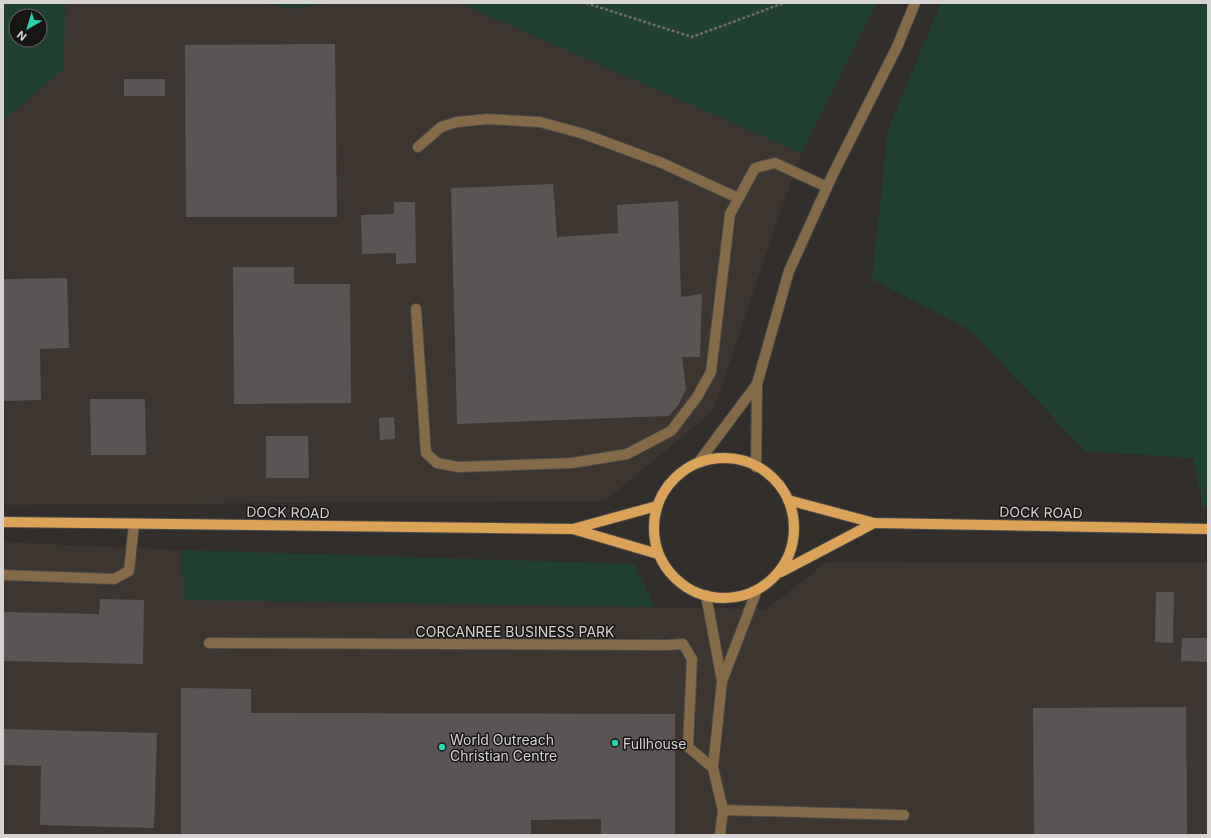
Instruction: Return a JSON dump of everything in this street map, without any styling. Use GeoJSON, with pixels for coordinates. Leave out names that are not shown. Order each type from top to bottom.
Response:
{"type":"FeatureCollection","features":[{"type":"Feature","properties":{"kind":"main road"},"geometry":{"type":"LineString","coordinates":[[728,458],[756,467],[775,481],[788,500],[794,520],[794,538],[789,557],[772,581],[757,590],[733,598],[719,598],[706,595],[693,590],[678,580],[666,568],[658,554],[655,544],[654,531],[657,506],[664,491],[673,479],[684,470],[698,463],[728,458]]}},
{"type":"Feature","properties":{"kind":"main road","name":"DOCK ROAD"},"geometry":{"type":"LineString","coordinates":[[788,500],[874,523],[1208,529]]}},
{"type":"Feature","properties":{"kind":"main road","name":"DOCK ROAD"},"geometry":{"type":"LineString","coordinates":[[573,529],[657,506]]}},
{"type":"Feature","properties":{"kind":"main road","name":"DOCK ROAD"},"geometry":{"type":"LineString","coordinates":[[3,522],[573,529],[658,554]]}},
{"type":"Feature","properties":{"kind":"main road","name":"DOCK ROAD"},"geometry":{"type":"LineString","coordinates":[[779,573],[874,523]]}},
{"type":"Feature","properties":{"kind":"street"},"geometry":{"type":"LineString","coordinates":[[756,467],[757,384],[789,271],[827,187],[897,47],[915,3]]}},
{"type":"Feature","properties":{"kind":"street"},"geometry":{"type":"LineString","coordinates":[[418,147],[441,127],[458,122],[487,119],[540,122],[584,134],[662,163],[738,198]]}},
{"type":"Feature","properties":{"kind":"street"},"geometry":{"type":"LineString","coordinates":[[416,309],[426,453],[436,463],[458,467],[572,464],[627,454],[670,431],[697,397],[711,372],[730,214],[755,168],[775,163],[827,187]]}},
{"type":"Feature","properties":{"kind":"street"},"geometry":{"type":"LineString","coordinates":[[698,463],[757,384]]}},
{"type":"Feature","properties":{"kind":"street"},"geometry":{"type":"LineString","coordinates":[[3,575],[114,579],[129,571],[134,524]]}},
{"type":"Feature","properties":{"kind":"street"},"geometry":{"type":"LineString","coordinates":[[720,835],[722,810],[713,768],[722,682],[757,590]]}},
{"type":"Feature","properties":{"kind":"street"},"geometry":{"type":"LineString","coordinates":[[706,595],[722,682]]}},
{"type":"Feature","properties":{"kind":"street","name":"CORCANREE BUSINESS PARK"},"geometry":{"type":"LineString","coordinates":[[208,643],[658,646],[683,644],[692,659],[688,747],[713,768]]}},
{"type":"Feature","properties":{"kind":"street"},"geometry":{"type":"LineString","coordinates":[[722,810],[904,815]]}},
{"type":"Feature","properties":{"kind":"path"},"geometry":{"type":"LineString","coordinates":[[586,3],[692,37],[784,3]]}},
{"type":"Feature","properties":{"kind":"shaded area"},"geometry":{"type":"Polygon","coordinates":[[[66,3],[266,3],[290,9],[330,3],[459,3],[801,153],[713,411],[605,501],[3,505],[3,120],[63,70],[66,3]]]}},
{"type":"Feature","properties":{"kind":"shaded area"},"geometry":{"type":"Polygon","coordinates":[[[3,542],[181,550],[184,600],[766,609],[827,562],[1208,563],[1208,835],[3,835],[3,542]]]}},
{"type":"Feature","properties":{"kind":"green space"},"geometry":{"type":"Polygon","coordinates":[[[3,3],[66,3],[63,70],[3,120],[3,3]]]}},
{"type":"Feature","properties":{"kind":"green space"},"geometry":{"type":"Polygon","coordinates":[[[266,3],[330,3],[290,9],[266,3]]]}},
{"type":"Feature","properties":{"kind":"green space"},"geometry":{"type":"Polygon","coordinates":[[[459,3],[877,3],[801,153],[459,3]]]}},
{"type":"Feature","properties":{"kind":"green space"},"geometry":{"type":"Polygon","coordinates":[[[941,3],[1208,3],[1208,506],[1203,506],[1193,458],[1085,451],[971,331],[872,279],[888,130],[941,3]]]}},
{"type":"Feature","properties":{"kind":"green space"},"geometry":{"type":"Polygon","coordinates":[[[181,550],[634,564],[655,607],[184,600],[181,550]]]}},
{"type":"Feature","properties":{"kind":"building"},"geometry":{"type":"Polygon","coordinates":[[[335,44],[337,217],[186,217],[185,45],[335,44]]]}},
{"type":"Feature","properties":{"kind":"building"},"geometry":{"type":"Polygon","coordinates":[[[124,79],[165,79],[165,96],[124,96],[124,79]]]}},
{"type":"Feature","properties":{"kind":"building"},"geometry":{"type":"Polygon","coordinates":[[[553,184],[557,237],[618,233],[617,205],[678,201],[681,297],[702,294],[700,357],[682,357],[686,389],[679,404],[669,416],[457,424],[451,188],[553,184]]]}},
{"type":"Feature","properties":{"kind":"building"},"geometry":{"type":"Polygon","coordinates":[[[394,202],[415,202],[416,263],[396,264],[396,253],[362,254],[361,215],[394,214],[394,202]]]}},
{"type":"Feature","properties":{"kind":"building"},"geometry":{"type":"Polygon","coordinates":[[[233,267],[294,267],[294,284],[350,284],[351,403],[234,404],[233,267]]]}},
{"type":"Feature","properties":{"kind":"building"},"geometry":{"type":"Polygon","coordinates":[[[67,278],[69,348],[40,349],[41,400],[3,401],[3,279],[67,278]]]}},
{"type":"Feature","properties":{"kind":"building"},"geometry":{"type":"Polygon","coordinates":[[[90,399],[145,399],[146,455],[91,455],[90,399]]]}},
{"type":"Feature","properties":{"kind":"building"},"geometry":{"type":"Polygon","coordinates":[[[394,417],[395,439],[380,440],[379,418],[394,417]]]}},
{"type":"Feature","properties":{"kind":"building"},"geometry":{"type":"Polygon","coordinates":[[[266,436],[308,436],[309,478],[266,478],[266,436]]]}},
{"type":"Feature","properties":{"kind":"building"},"geometry":{"type":"Polygon","coordinates":[[[1156,592],[1174,592],[1173,643],[1155,642],[1156,592]]]}},
{"type":"Feature","properties":{"kind":"building"},"geometry":{"type":"Polygon","coordinates":[[[100,599],[144,600],[143,664],[3,661],[3,612],[99,614],[100,599]]]}},
{"type":"Feature","properties":{"kind":"building"},"geometry":{"type":"Polygon","coordinates":[[[1182,638],[1208,638],[1208,662],[1181,661],[1182,638]]]}},
{"type":"Feature","properties":{"kind":"building"},"geometry":{"type":"Polygon","coordinates":[[[181,688],[251,689],[251,713],[675,714],[675,835],[601,835],[601,819],[531,820],[531,835],[181,835],[181,688]]]}},
{"type":"Feature","properties":{"kind":"building"},"geometry":{"type":"Polygon","coordinates":[[[1186,707],[1187,835],[1034,835],[1033,708],[1186,707]]]}},
{"type":"Feature","properties":{"kind":"building"},"geometry":{"type":"Polygon","coordinates":[[[3,729],[157,733],[154,828],[40,825],[41,766],[3,765],[3,729]]]}},
{"type":"Feature","properties":{"kind":"place","name":"Fullhouse"},"geometry":{"type":"Point","coordinates":[615,743]}},
{"type":"Feature","properties":{"kind":"place","name":"World Outreach Christian Centre"},"geometry":{"type":"Point","coordinates":[442,747]}}]}
